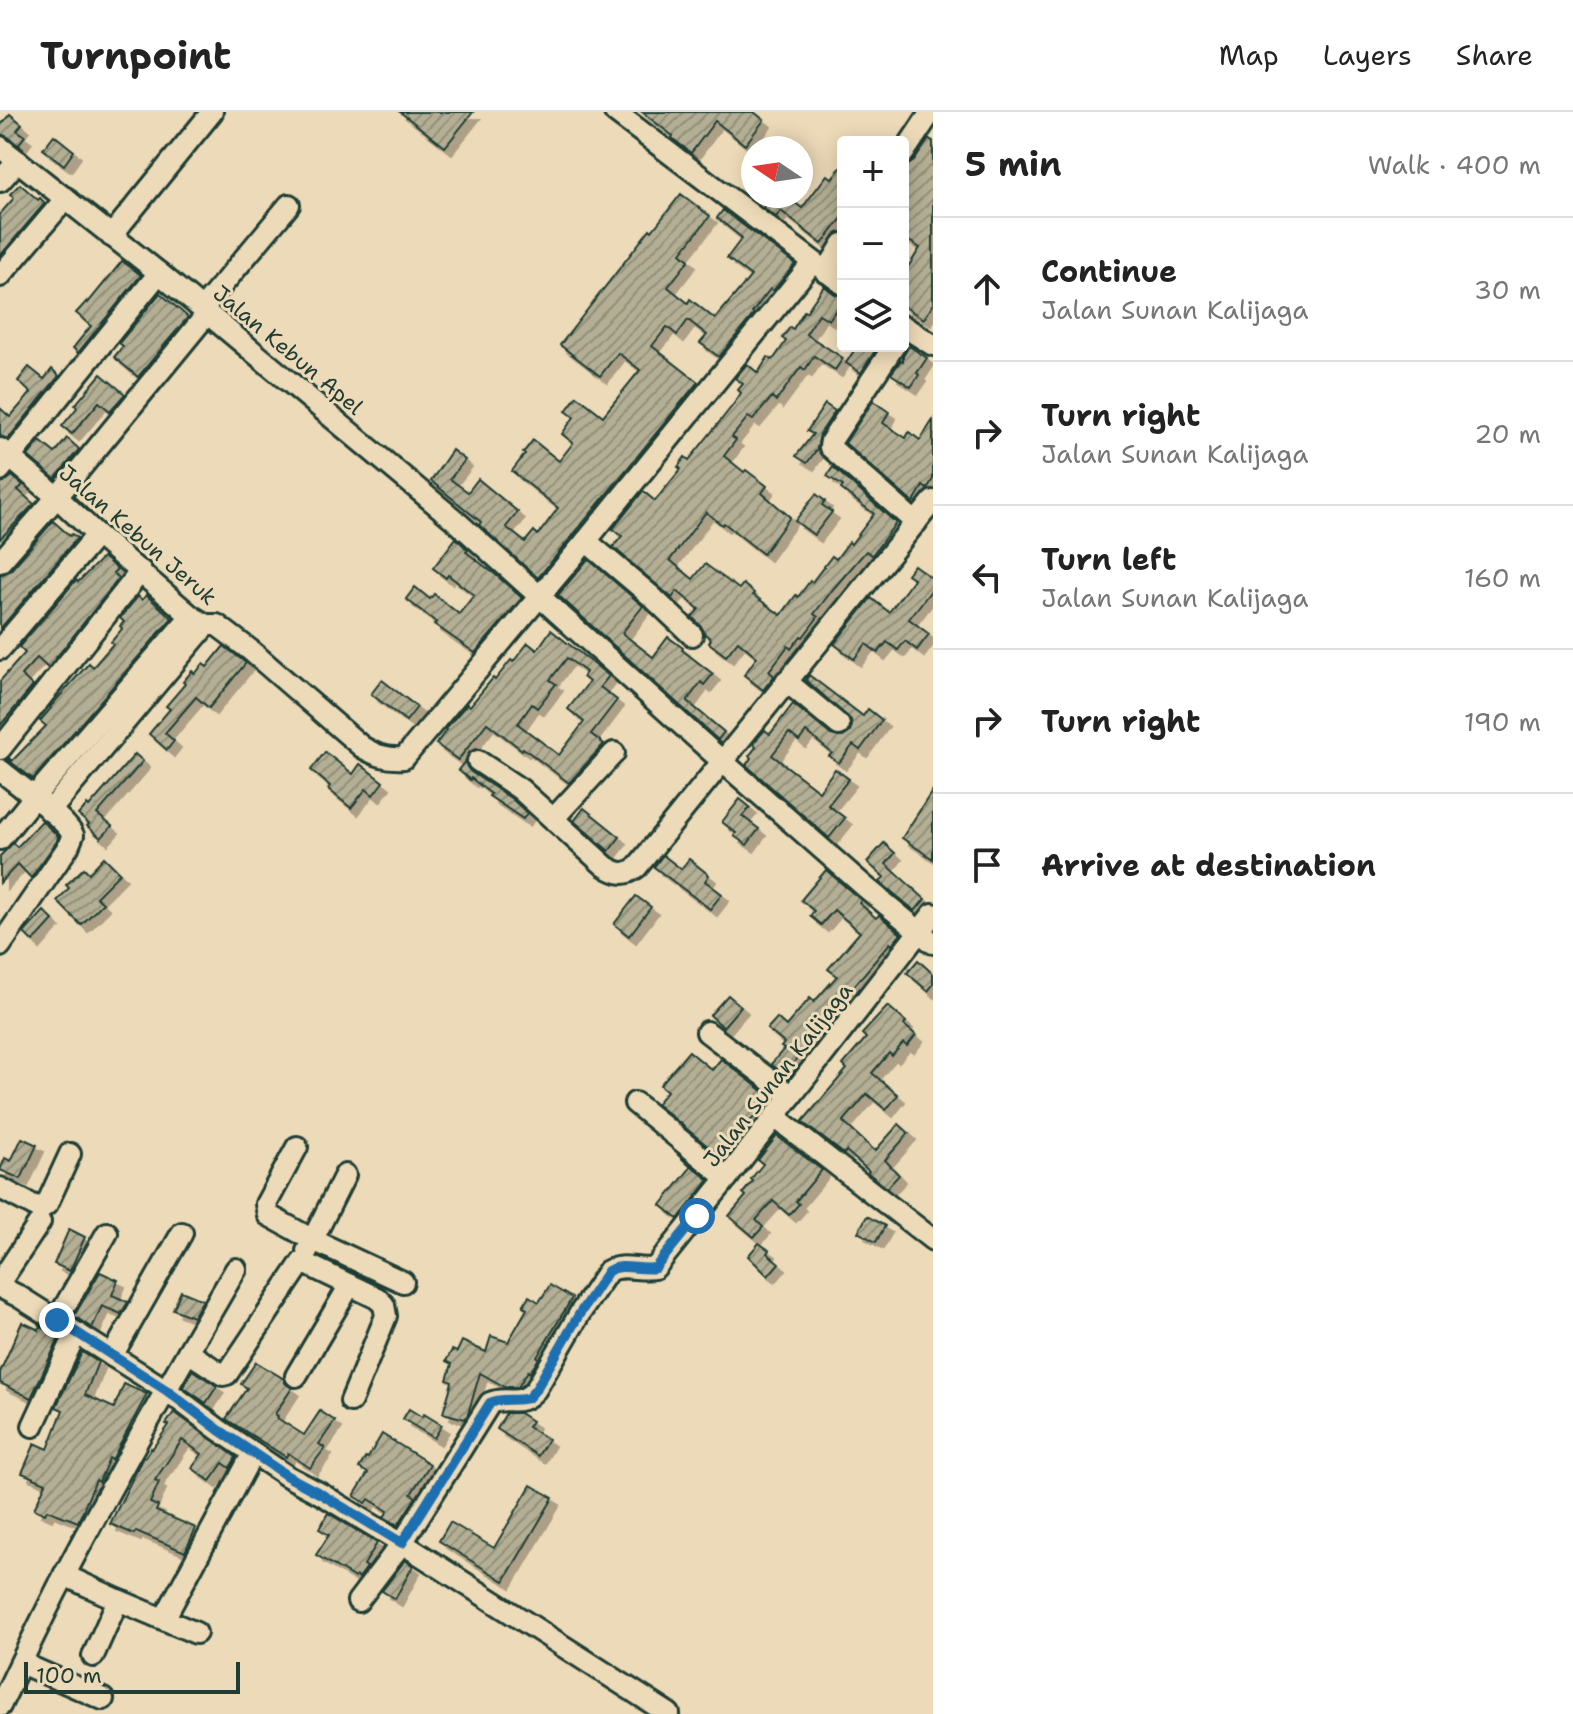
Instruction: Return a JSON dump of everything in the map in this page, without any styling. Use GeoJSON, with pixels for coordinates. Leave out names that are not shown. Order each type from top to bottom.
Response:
{"type":"FeatureCollection","features":[{"type":"Feature","properties":{"kind":"street"},"geometry":{"type":"LineString","coordinates":[[111,236],[212,112]]}},
{"type":"Feature","properties":{"kind":"street"},"geometry":{"type":"LineString","coordinates":[[615,112],[827,273]]}},
{"type":"Feature","properties":{"kind":"street"},"geometry":{"type":"LineString","coordinates":[[909,145],[931,112]]}},
{"type":"Feature","properties":{"kind":"street","name":"Jalan Kebun Apel"},"geometry":{"type":"LineString","coordinates":[[0,147],[159,273],[456,521],[722,761],[926,938]]}},
{"type":"Feature","properties":{"kind":"street"},"geometry":{"type":"LineString","coordinates":[[0,181],[18,161]]}},
{"type":"Feature","properties":{"kind":"street"},"geometry":{"type":"LineString","coordinates":[[0,276],[66,198]]}},
{"type":"Feature","properties":{"kind":"street"},"geometry":{"type":"LineString","coordinates":[[0,562],[57,497],[289,205]]}},
{"type":"Feature","properties":{"kind":"street"},"geometry":{"type":"LineString","coordinates":[[0,839],[34,797],[198,620],[217,625],[250,650],[362,747],[376,756],[404,758],[586,541],[827,273],[837,255]]}},
{"type":"Feature","properties":{"kind":"street"},"geometry":{"type":"LineString","coordinates":[[4,459],[159,273]]}},
{"type":"Feature","properties":{"kind":"street"},"geometry":{"type":"LineString","coordinates":[[909,332],[933,345]]}},
{"type":"Feature","properties":{"kind":"street"},"geometry":{"type":"LineString","coordinates":[[478,761],[520,789],[605,866],[616,873],[631,872],[637,867],[927,511],[830,447],[890,352]]}},
{"type":"Feature","properties":{"kind":"street","name":"Jalan Kebun Jeruk"},"geometry":{"type":"LineString","coordinates":[[4,459],[57,497],[198,620],[50,811]]}},
{"type":"Feature","properties":{"kind":"street"},"geometry":{"type":"LineString","coordinates":[[0,649],[97,535]]}},
{"type":"Feature","properties":{"kind":"street"},"geometry":{"type":"LineString","coordinates":[[586,541],[692,635]]}},
{"type":"Feature","properties":{"kind":"street"},"geometry":{"type":"LineString","coordinates":[[0,749],[141,571]]}},
{"type":"Feature","properties":{"kind":"street"},"geometry":{"type":"LineString","coordinates":[[786,681],[839,725]]}},
{"type":"Feature","properties":{"kind":"street"},"geometry":{"type":"LineString","coordinates":[[554,818],[614,753]]}},
{"type":"Feature","properties":{"kind":"street"},"geometry":{"type":"LineString","coordinates":[[0,770],[50,811],[73,835],[2,944]]}},
{"type":"Feature","properties":{"kind":"street","name":"Jalan Sunan Kalijaga"},"geometry":{"type":"LineString","coordinates":[[402,1543],[490,1403],[528,1398],[608,1271],[614,1267],[655,1268],[791,1096],[926,938],[933,914]]}},
{"type":"Feature","properties":{"kind":"street"},"geometry":{"type":"LineString","coordinates":[[707,1032],[791,1096]]}},
{"type":"Feature","properties":{"kind":"street"},"geometry":{"type":"LineString","coordinates":[[635,1103],[727,1178]]}},
{"type":"Feature","properties":{"kind":"street"},"geometry":{"type":"LineString","coordinates":[[775,1117],[933,1240]]}},
{"type":"Feature","properties":{"kind":"street"},"geometry":{"type":"LineString","coordinates":[[297,1147],[266,1204],[268,1215],[403,1282]]}},
{"type":"Feature","properties":{"kind":"street"},"geometry":{"type":"LineString","coordinates":[[0,1188],[34,1206],[43,1207],[70,1154]]}},
{"type":"Feature","properties":{"kind":"street"},"geometry":{"type":"LineString","coordinates":[[188,1352],[223,1375],[227,1374],[302,1262],[345,1175]]}},
{"type":"Feature","properties":{"kind":"street"},"geometry":{"type":"LineString","coordinates":[[40,1222],[0,1284],[166,1390],[287,1476],[402,1543],[669,1714]]}},
{"type":"Feature","properties":{"kind":"street"},"geometry":{"type":"LineString","coordinates":[[57,1320],[107,1233]]}},
{"type":"Feature","properties":{"kind":"street"},"geometry":{"type":"LineString","coordinates":[[112,1356],[182,1233]]}},
{"type":"Feature","properties":{"kind":"street"},"geometry":{"type":"LineString","coordinates":[[302,1262],[377,1298],[384,1305],[386,1316],[351,1401]]}},
{"type":"Feature","properties":{"kind":"street"},"geometry":{"type":"LineString","coordinates":[[0,1706],[64,1575],[236,1269]]}},
{"type":"Feature","properties":{"kind":"street"},"geometry":{"type":"LineString","coordinates":[[296,1376],[350,1285]]}},
{"type":"Feature","properties":{"kind":"street"},"geometry":{"type":"LineString","coordinates":[[33,1426],[76,1333]]}},
{"type":"Feature","properties":{"kind":"street"},"geometry":{"type":"LineString","coordinates":[[164,1619],[253,1453]]}},
{"type":"Feature","properties":{"kind":"street"},"geometry":{"type":"LineString","coordinates":[[358,1601],[402,1543]]}},
{"type":"Feature","properties":{"kind":"street"},"geometry":{"type":"LineString","coordinates":[[64,1575],[196,1633]]}},
{"type":"Feature","properties":{"kind":"street"},"geometry":{"type":"LineString","coordinates":[[93,1656],[118,1600]]}},
{"type":"Feature","properties":{"kind":"street"},"geometry":{"type":"LineString","coordinates":[[21,1663],[103,1699]]}},
{"type":"Feature","properties":{"kind":"building"},"geometry":{"type":"Polygon","coordinates":[[[400,112],[473,112],[445,147],[400,112]]]}},
{"type":"Feature","properties":{"kind":"building"},"geometry":{"type":"Polygon","coordinates":[[[642,112],[754,112],[764,120],[752,136],[741,136],[741,142],[715,121],[691,153],[642,112]]]}},
{"type":"Feature","properties":{"kind":"building"},"geometry":{"type":"Polygon","coordinates":[[[10,114],[22,124],[17,130],[25,136],[19,144],[24,150],[0,134],[0,126],[10,114]]]}},
{"type":"Feature","properties":{"kind":"building"},"geometry":{"type":"Polygon","coordinates":[[[54,135],[74,151],[64,165],[43,149],[54,135]]]}},
{"type":"Feature","properties":{"kind":"building"},"geometry":{"type":"Polygon","coordinates":[[[929,139],[933,141],[933,305],[924,319],[909,310],[909,265],[920,248],[909,241],[909,164],[929,139]]]}},
{"type":"Feature","properties":{"kind":"building"},"geometry":{"type":"Polygon","coordinates":[[[837,172],[837,225],[822,244],[781,211],[776,217],[763,208],[813,208],[813,193],[827,175],[832,178],[837,172]]]}},
{"type":"Feature","properties":{"kind":"building"},"geometry":{"type":"Polygon","coordinates":[[[20,184],[45,203],[0,256],[0,214],[14,198],[10,194],[20,184]]]}},
{"type":"Feature","properties":{"kind":"building"},"geometry":{"type":"Polygon","coordinates":[[[681,194],[710,216],[681,253],[689,260],[668,287],[688,303],[690,299],[715,319],[751,276],[727,258],[742,238],[717,218],[723,210],[795,264],[773,291],[770,289],[719,357],[700,343],[707,335],[688,320],[677,335],[667,327],[652,346],[698,382],[538,578],[479,525],[481,522],[431,481],[452,450],[465,460],[450,479],[468,492],[478,479],[518,512],[506,527],[525,542],[534,531],[538,535],[558,508],[512,471],[523,453],[533,440],[559,461],[573,443],[562,434],[574,417],[566,411],[577,396],[603,416],[640,370],[618,353],[600,376],[560,345],[681,194]]]}},
{"type":"Feature","properties":{"kind":"building"},"geometry":{"type":"Polygon","coordinates":[[[122,261],[141,275],[78,353],[73,348],[91,326],[76,313],[122,261]]]}},
{"type":"Feature","properties":{"kind":"building"},"geometry":{"type":"Polygon","coordinates":[[[824,286],[837,295],[837,311],[829,320],[819,314],[806,334],[843,358],[835,370],[814,356],[805,370],[801,367],[776,401],[772,397],[753,420],[748,417],[732,437],[736,440],[724,456],[767,486],[762,493],[790,517],[763,554],[706,512],[670,560],[693,579],[705,564],[739,589],[743,584],[781,615],[832,556],[836,559],[849,542],[851,544],[874,514],[827,476],[833,467],[896,523],[872,555],[866,551],[834,588],[814,614],[818,617],[803,637],[791,649],[788,646],[769,671],[774,676],[763,690],[744,675],[757,657],[738,641],[726,656],[709,643],[711,639],[692,617],[699,609],[677,591],[672,598],[613,547],[622,536],[613,529],[643,491],[655,501],[681,469],[678,467],[685,457],[689,460],[741,393],[738,390],[743,384],[735,378],[747,364],[758,373],[768,357],[773,360],[786,341],[782,338],[824,286]]]}},
{"type":"Feature","properties":{"kind":"building"},"geometry":{"type":"Polygon","coordinates":[[[160,293],[188,317],[138,377],[114,357],[123,346],[119,343],[160,293]]]}},
{"type":"Feature","properties":{"kind":"building"},"geometry":{"type":"Polygon","coordinates":[[[909,346],[927,358],[911,387],[891,374],[903,361],[903,356],[909,352],[909,346]]]}},
{"type":"Feature","properties":{"kind":"building"},"geometry":{"type":"Polygon","coordinates":[[[853,352],[874,352],[861,373],[846,363],[853,352]]]}},
{"type":"Feature","properties":{"kind":"building"},"geometry":{"type":"Polygon","coordinates":[[[29,367],[44,379],[52,369],[59,376],[8,439],[0,436],[0,408],[10,417],[31,393],[18,381],[29,367]]]}},
{"type":"Feature","properties":{"kind":"building"},"geometry":{"type":"Polygon","coordinates":[[[101,374],[125,394],[110,411],[99,402],[72,434],[62,426],[101,374]]]}},
{"type":"Feature","properties":{"kind":"building"},"geometry":{"type":"Polygon","coordinates":[[[873,401],[889,412],[883,423],[906,438],[909,432],[920,440],[933,420],[933,479],[927,489],[923,486],[913,503],[845,443],[873,401]]]}},
{"type":"Feature","properties":{"kind":"building"},"geometry":{"type":"Polygon","coordinates":[[[825,404],[835,411],[807,463],[796,456],[813,434],[807,431],[825,404]]]}},
{"type":"Feature","properties":{"kind":"building"},"geometry":{"type":"Polygon","coordinates":[[[67,438],[79,449],[55,479],[28,456],[40,441],[55,453],[67,438]]]}},
{"type":"Feature","properties":{"kind":"building"},"geometry":{"type":"Polygon","coordinates":[[[12,476],[23,485],[18,490],[34,504],[0,539],[0,483],[12,476]]]}},
{"type":"Feature","properties":{"kind":"building"},"geometry":{"type":"Polygon","coordinates":[[[816,494],[825,501],[822,505],[832,512],[814,535],[795,521],[816,494]]]}},
{"type":"Feature","properties":{"kind":"building"},"geometry":{"type":"Polygon","coordinates":[[[53,521],[70,536],[72,534],[77,538],[0,629],[0,575],[10,571],[53,521]]]}},
{"type":"Feature","properties":{"kind":"building"},"geometry":{"type":"Polygon","coordinates":[[[456,538],[468,550],[466,552],[522,598],[475,653],[434,624],[436,622],[406,599],[415,587],[430,599],[434,594],[459,614],[474,595],[448,575],[446,578],[433,568],[456,538]]]}},
{"type":"Feature","properties":{"kind":"building"},"geometry":{"type":"Polygon","coordinates":[[[103,557],[117,569],[113,573],[119,578],[48,668],[37,658],[21,675],[33,686],[0,726],[0,681],[25,653],[19,647],[76,580],[78,582],[103,557]]]}},
{"type":"Feature","properties":{"kind":"building"},"geometry":{"type":"Polygon","coordinates":[[[588,559],[643,606],[622,633],[653,657],[668,637],[713,674],[704,685],[701,682],[687,701],[724,732],[718,740],[558,595],[588,559]]]}},
{"type":"Feature","properties":{"kind":"building"},"geometry":{"type":"Polygon","coordinates":[[[914,565],[933,579],[933,588],[909,619],[929,634],[917,650],[905,641],[898,650],[887,642],[878,653],[866,644],[854,659],[834,644],[871,598],[889,612],[914,579],[907,574],[914,565]]]}},
{"type":"Feature","properties":{"kind":"building"},"geometry":{"type":"Polygon","coordinates":[[[146,595],[172,618],[33,779],[7,759],[12,761],[46,726],[40,721],[50,707],[89,663],[93,667],[113,644],[111,642],[124,622],[120,618],[138,596],[142,600],[146,595]]]}},
{"type":"Feature","properties":{"kind":"building"},"geometry":{"type":"Polygon","coordinates":[[[551,630],[609,676],[600,687],[617,700],[591,734],[604,744],[569,783],[487,723],[458,760],[436,744],[467,704],[470,706],[528,643],[537,650],[551,630]],[[567,658],[550,680],[556,684],[537,708],[532,704],[518,724],[559,755],[584,722],[568,709],[589,682],[583,677],[586,672],[567,658]]]}},
{"type":"Feature","properties":{"kind":"building"},"geometry":{"type":"Polygon","coordinates":[[[224,646],[246,663],[209,708],[196,697],[165,733],[174,741],[167,750],[149,734],[170,709],[166,706],[192,671],[195,674],[203,664],[207,667],[224,646]]]}},
{"type":"Feature","properties":{"kind":"building"},"geometry":{"type":"Polygon","coordinates":[[[809,675],[863,716],[868,709],[882,720],[860,750],[853,745],[839,763],[829,756],[832,753],[806,732],[799,741],[789,733],[772,755],[819,791],[835,769],[849,779],[828,805],[845,818],[829,838],[746,765],[756,747],[753,744],[756,740],[765,730],[770,734],[793,704],[831,735],[843,737],[849,733],[851,720],[806,680],[809,675]]]}},
{"type":"Feature","properties":{"kind":"building"},"geometry":{"type":"Polygon","coordinates":[[[382,680],[417,707],[406,721],[371,694],[382,680]]]}},
{"type":"Feature","properties":{"kind":"building"},"geometry":{"type":"Polygon","coordinates":[[[325,752],[353,774],[360,764],[383,782],[373,795],[366,789],[351,808],[311,770],[325,752]]]}},
{"type":"Feature","properties":{"kind":"building"},"geometry":{"type":"Polygon","coordinates":[[[135,754],[143,761],[97,814],[112,826],[101,838],[78,815],[87,805],[89,807],[135,754]]]}},
{"type":"Feature","properties":{"kind":"building"},"geometry":{"type":"Polygon","coordinates":[[[465,761],[471,772],[512,799],[527,813],[523,819],[458,770],[465,761]]]}},
{"type":"Feature","properties":{"kind":"building"},"geometry":{"type":"Polygon","coordinates":[[[933,790],[933,859],[902,838],[933,790]]]}},
{"type":"Feature","properties":{"kind":"building"},"geometry":{"type":"Polygon","coordinates":[[[740,799],[750,807],[742,816],[759,829],[747,845],[722,822],[740,799]]]}},
{"type":"Feature","properties":{"kind":"building"},"geometry":{"type":"Polygon","coordinates":[[[584,808],[620,837],[609,851],[574,821],[584,808]]]}},
{"type":"Feature","properties":{"kind":"building"},"geometry":{"type":"Polygon","coordinates":[[[42,821],[58,836],[57,841],[31,878],[18,864],[0,883],[0,856],[13,843],[17,847],[42,821]]]}},
{"type":"Feature","properties":{"kind":"building"},"geometry":{"type":"Polygon","coordinates":[[[884,843],[895,853],[886,864],[925,899],[915,911],[880,882],[884,877],[867,862],[884,843]]]}},
{"type":"Feature","properties":{"kind":"building"},"geometry":{"type":"Polygon","coordinates":[[[663,855],[681,869],[689,859],[709,875],[705,881],[722,894],[710,909],[654,867],[663,855]]]}},
{"type":"Feature","properties":{"kind":"building"},"geometry":{"type":"Polygon","coordinates":[[[104,857],[120,873],[96,897],[103,903],[81,925],[57,901],[69,888],[66,885],[84,868],[89,873],[104,857]]]}},
{"type":"Feature","properties":{"kind":"building"},"geometry":{"type":"Polygon","coordinates":[[[826,870],[861,900],[859,903],[876,918],[879,915],[901,934],[843,999],[847,1002],[820,1037],[817,1034],[792,1065],[796,1069],[789,1078],[771,1064],[784,1049],[781,1047],[784,1043],[767,1029],[777,1018],[786,1026],[810,998],[814,1002],[837,976],[828,969],[860,932],[834,910],[821,925],[810,916],[814,911],[801,900],[826,870]]]}},
{"type":"Feature","properties":{"kind":"building"},"geometry":{"type":"Polygon","coordinates":[[[636,896],[651,907],[629,936],[614,924],[636,896]]]}},
{"type":"Feature","properties":{"kind":"building"},"geometry":{"type":"Polygon","coordinates":[[[44,911],[53,920],[33,942],[24,933],[44,911]]]}},
{"type":"Feature","properties":{"kind":"building"},"geometry":{"type":"Polygon","coordinates":[[[918,960],[933,974],[933,985],[928,991],[907,973],[918,960]]]}},
{"type":"Feature","properties":{"kind":"building"},"geometry":{"type":"Polygon","coordinates":[[[728,995],[741,1006],[723,1027],[710,1015],[728,995]]]}},
{"type":"Feature","properties":{"kind":"building"},"geometry":{"type":"Polygon","coordinates":[[[888,1006],[916,1035],[907,1046],[903,1043],[892,1056],[889,1053],[872,1073],[898,1095],[886,1110],[867,1094],[843,1122],[875,1151],[899,1124],[909,1133],[885,1160],[899,1175],[887,1188],[846,1151],[844,1154],[802,1122],[847,1069],[843,1065],[866,1038],[862,1034],[888,1006]]]}},
{"type":"Feature","properties":{"kind":"building"},"geometry":{"type":"Polygon","coordinates":[[[689,1051],[712,1070],[721,1059],[772,1098],[745,1127],[748,1130],[725,1160],[656,1104],[667,1091],[660,1085],[689,1051]]]}},
{"type":"Feature","properties":{"kind":"building"},"geometry":{"type":"Polygon","coordinates":[[[777,1136],[822,1170],[796,1201],[799,1204],[789,1215],[773,1201],[756,1220],[763,1227],[754,1237],[729,1216],[746,1196],[743,1193],[763,1164],[758,1160],[777,1136]]]}},
{"type":"Feature","properties":{"kind":"building"},"geometry":{"type":"Polygon","coordinates":[[[22,1138],[37,1145],[21,1179],[0,1170],[5,1158],[11,1161],[22,1138]]]}},
{"type":"Feature","properties":{"kind":"building"},"geometry":{"type":"Polygon","coordinates":[[[677,1154],[709,1180],[678,1219],[661,1205],[691,1167],[677,1154]]]}},
{"type":"Feature","properties":{"kind":"building"},"geometry":{"type":"Polygon","coordinates":[[[867,1216],[885,1226],[876,1242],[858,1232],[867,1216]]]}},
{"type":"Feature","properties":{"kind":"building"},"geometry":{"type":"Polygon","coordinates":[[[69,1229],[85,1237],[70,1271],[54,1264],[69,1229]]]}},
{"type":"Feature","properties":{"kind":"building"},"geometry":{"type":"Polygon","coordinates":[[[759,1243],[779,1263],[768,1276],[748,1256],[759,1243]]]}},
{"type":"Feature","properties":{"kind":"building"},"geometry":{"type":"Polygon","coordinates":[[[100,1272],[118,1280],[112,1295],[128,1302],[121,1314],[102,1306],[92,1328],[74,1316],[100,1272]]]}},
{"type":"Feature","properties":{"kind":"building"},"geometry":{"type":"Polygon","coordinates":[[[550,1285],[572,1298],[530,1373],[528,1371],[518,1387],[505,1387],[480,1373],[465,1419],[443,1413],[452,1382],[447,1380],[452,1364],[446,1361],[452,1350],[457,1352],[462,1341],[486,1352],[491,1336],[508,1342],[527,1309],[523,1306],[529,1296],[539,1302],[550,1285]]]}},
{"type":"Feature","properties":{"kind":"building"},"geometry":{"type":"Polygon","coordinates":[[[181,1291],[203,1300],[193,1317],[173,1309],[181,1291]]]}},
{"type":"Feature","properties":{"kind":"building"},"geometry":{"type":"Polygon","coordinates":[[[22,1322],[39,1330],[40,1326],[59,1338],[31,1398],[0,1383],[0,1372],[22,1322]]]}},
{"type":"Feature","properties":{"kind":"building"},"geometry":{"type":"Polygon","coordinates":[[[82,1352],[98,1362],[85,1395],[114,1408],[124,1384],[147,1394],[112,1460],[109,1458],[99,1482],[96,1480],[78,1522],[47,1510],[45,1514],[34,1509],[46,1483],[22,1473],[35,1443],[48,1449],[63,1410],[56,1407],[82,1352]]]}},
{"type":"Feature","properties":{"kind":"building"},"geometry":{"type":"Polygon","coordinates":[[[256,1362],[284,1379],[292,1388],[275,1414],[277,1418],[304,1435],[320,1411],[335,1421],[319,1444],[325,1448],[310,1468],[288,1453],[286,1457],[226,1419],[247,1388],[241,1384],[256,1362]]]}},
{"type":"Feature","properties":{"kind":"building"},"geometry":{"type":"Polygon","coordinates":[[[192,1370],[217,1386],[206,1403],[183,1387],[192,1370]]]}},
{"type":"Feature","properties":{"kind":"building"},"geometry":{"type":"Polygon","coordinates":[[[409,1409],[442,1425],[434,1438],[403,1419],[409,1409]]]}},
{"type":"Feature","properties":{"kind":"building"},"geometry":{"type":"Polygon","coordinates":[[[174,1412],[236,1457],[230,1468],[223,1463],[210,1481],[192,1468],[202,1454],[182,1440],[155,1480],[159,1482],[150,1503],[158,1506],[156,1511],[196,1528],[185,1552],[136,1531],[134,1534],[110,1524],[143,1457],[169,1425],[166,1424],[174,1412]]]}},
{"type":"Feature","properties":{"kind":"building"},"geometry":{"type":"Polygon","coordinates":[[[506,1413],[520,1413],[532,1421],[528,1427],[548,1439],[538,1456],[497,1429],[506,1413]]]}},
{"type":"Feature","properties":{"kind":"building"},"geometry":{"type":"Polygon","coordinates":[[[382,1434],[430,1464],[411,1494],[416,1497],[398,1525],[384,1517],[388,1511],[369,1499],[366,1503],[354,1496],[368,1473],[359,1468],[382,1434]]]}},
{"type":"Feature","properties":{"kind":"building"},"geometry":{"type":"Polygon","coordinates":[[[531,1485],[553,1498],[504,1581],[439,1541],[450,1522],[494,1548],[531,1485]]]}},
{"type":"Feature","properties":{"kind":"building"},"geometry":{"type":"Polygon","coordinates":[[[328,1513],[377,1543],[359,1578],[316,1555],[329,1535],[319,1529],[328,1513]]]}},
{"type":"Feature","properties":{"kind":"building"},"geometry":{"type":"Polygon","coordinates":[[[405,1560],[413,1566],[395,1599],[382,1591],[405,1560]]]}},
{"type":"Feature","properties":{"kind":"route"},"geometry":{"type":"LineString","coordinates":[[57,1320],[166,1390],[287,1476],[402,1543],[490,1403],[528,1398],[608,1271],[614,1267],[655,1268],[697,1216]]}}]}
